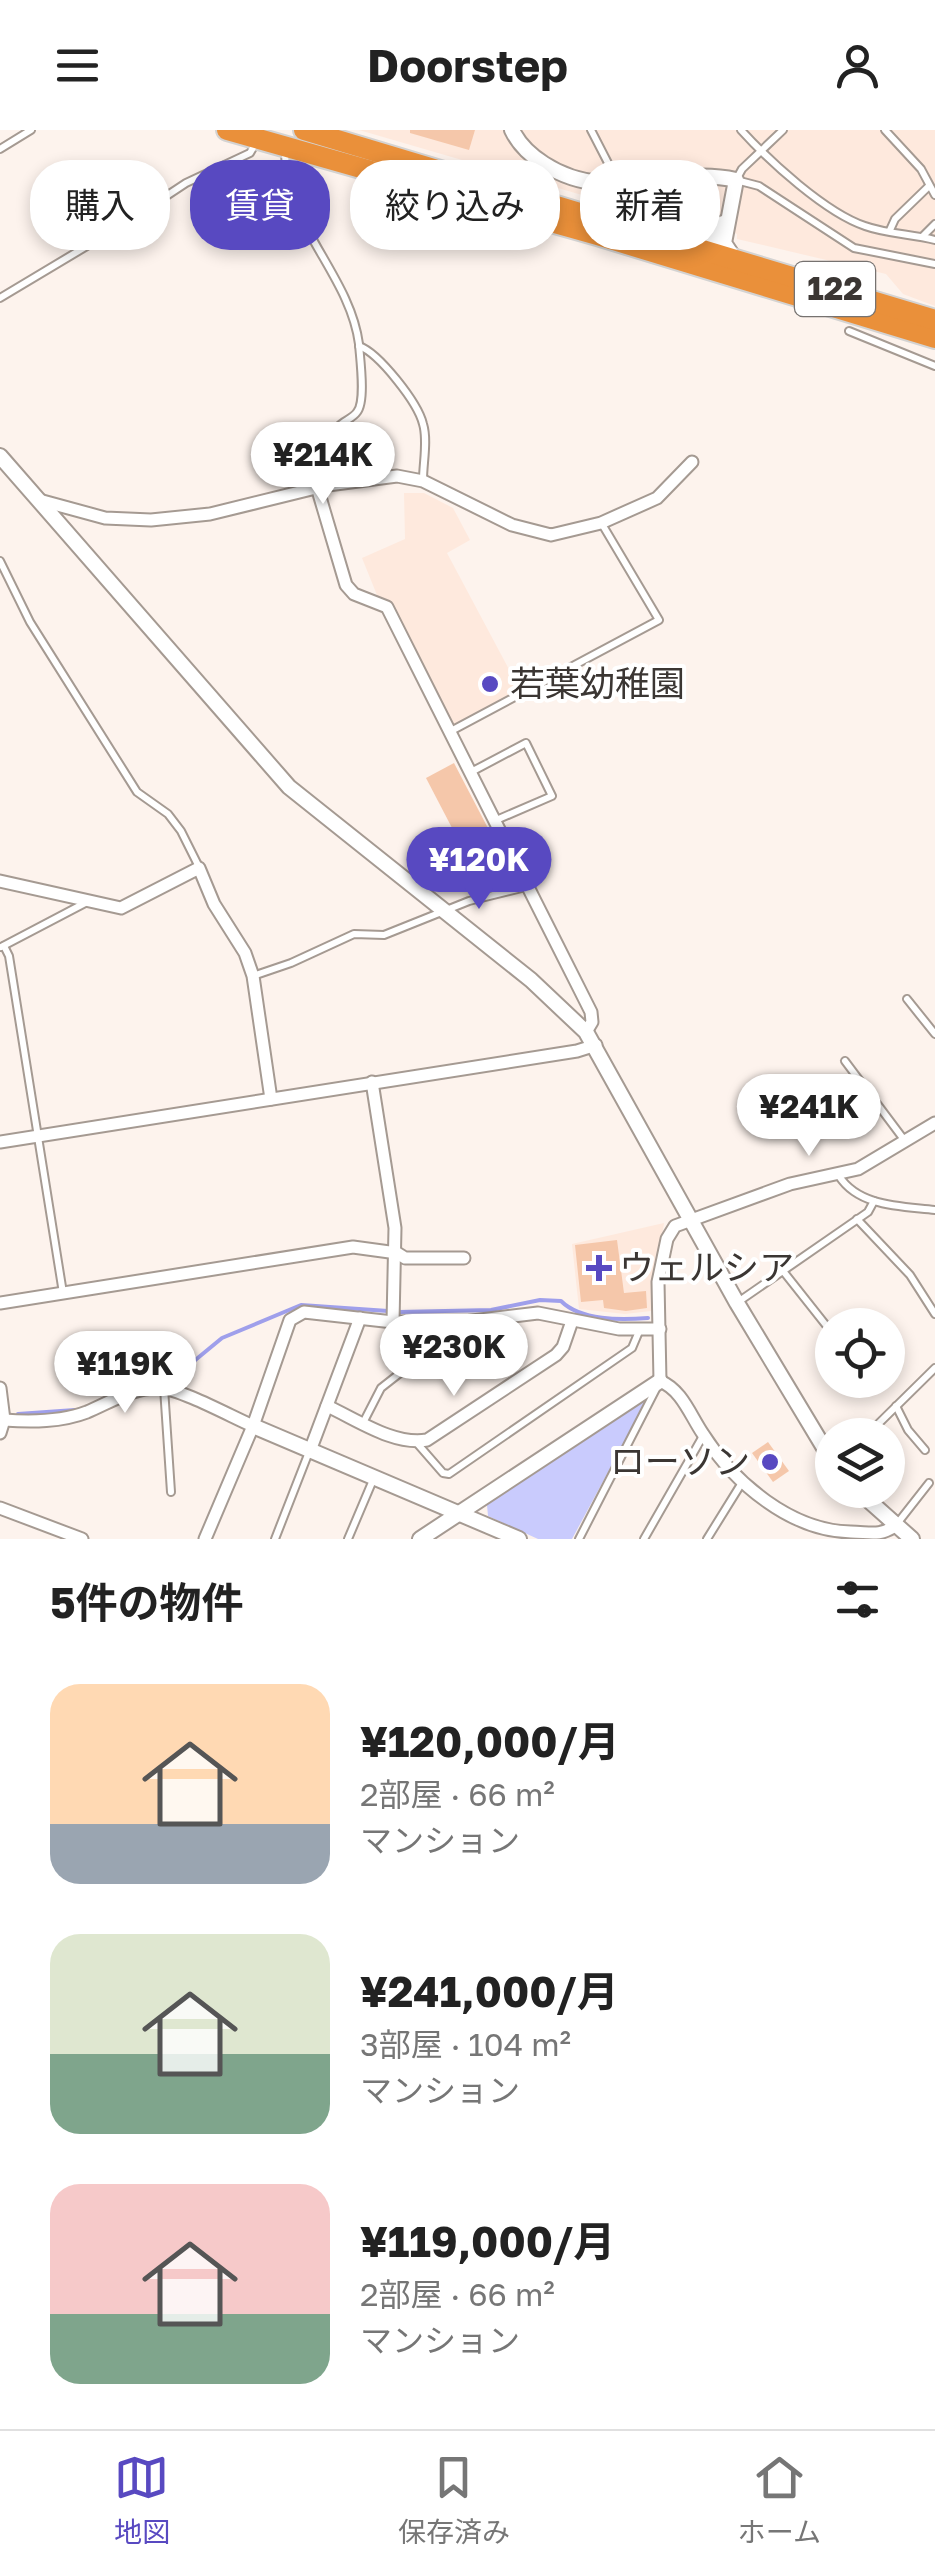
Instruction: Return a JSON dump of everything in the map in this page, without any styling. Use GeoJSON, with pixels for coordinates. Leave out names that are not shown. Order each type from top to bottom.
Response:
{"type":"FeatureCollection","features":[{"type":"Feature","properties":{"kind":"highway","name":"122"},"geometry":{"type":"LineString","coordinates":[[227,130],[258,139],[284,138],[935,338]]}},
{"type":"Feature","properties":{"kind":"highway","name":"122"},"geometry":{"type":"LineString","coordinates":[[304,130],[580,213]]}},
{"type":"Feature","properties":{"kind":"highway","name":"122"},"geometry":{"type":"LineString","coordinates":[[707,250],[935,320]]}},
{"type":"Feature","properties":{"kind":"street"},"geometry":{"type":"LineString","coordinates":[[512,130],[520,145],[555,171],[580,178]]}},
{"type":"Feature","properties":{"kind":"street"},"geometry":{"type":"LineString","coordinates":[[720,179],[736,180],[724,243],[735,258]]}},
{"type":"Feature","properties":{"kind":"street"},"geometry":{"type":"LineString","coordinates":[[720,230],[728,213]]}},
{"type":"Feature","properties":{"kind":"street"},"geometry":{"type":"LineString","coordinates":[[0,456],[6,473],[39,500],[288,786],[559,1003],[586,1032],[815,1433]]}},
{"type":"Feature","properties":{"kind":"street"},"geometry":{"type":"LineString","coordinates":[[39,500],[105,518],[151,520],[210,514],[323,486],[397,476],[422,481],[512,525],[551,535],[601,523],[657,498],[692,462]]}},
{"type":"Feature","properties":{"kind":"street"},"geometry":{"type":"LineString","coordinates":[[323,486],[346,584],[354,594],[387,607],[591,1012],[592,1022],[586,1032]]}},
{"type":"Feature","properties":{"kind":"street"},"geometry":{"type":"LineString","coordinates":[[0,882],[121,908],[199,868],[214,904],[245,953],[253,976],[272,1099]]}},
{"type":"Feature","properties":{"kind":"street"},"geometry":{"type":"LineString","coordinates":[[0,1142],[583,1050],[596,1044]]}},
{"type":"Feature","properties":{"kind":"street"},"geometry":{"type":"LineString","coordinates":[[372,1082],[396,1228],[393,1322]]}},
{"type":"Feature","properties":{"kind":"street"},"geometry":{"type":"LineString","coordinates":[[660,1381],[658,1282],[667,1239],[675,1226],[790,1184],[839,1176],[868,1165],[935,1123]]}},
{"type":"Feature","properties":{"kind":"street"},"geometry":{"type":"LineString","coordinates":[[0,1303],[352,1248],[396,1253],[405,1258],[464,1258]]}},
{"type":"Feature","properties":{"kind":"street"},"geometry":{"type":"LineString","coordinates":[[205,1539],[253,1426],[290,1320],[295,1316],[304,1312],[393,1322],[436,1322],[538,1313],[620,1328],[660,1329]]}},
{"type":"Feature","properties":{"kind":"street"},"geometry":{"type":"LineString","coordinates":[[311,1448],[360,1318]]}},
{"type":"Feature","properties":{"kind":"street"},"geometry":{"type":"LineString","coordinates":[[327,1406],[388,1434],[416,1442],[436,1436],[556,1355],[572,1321]]}},
{"type":"Feature","properties":{"kind":"street"},"geometry":{"type":"LineString","coordinates":[[660,1381],[677,1392],[724,1462],[785,1514],[844,1535],[879,1535],[895,1526]]}},
{"type":"Feature","properties":{"kind":"street"},"geometry":{"type":"LineString","coordinates":[[421,1539],[660,1381]]}},
{"type":"Feature","properties":{"kind":"street"},"geometry":{"type":"LineString","coordinates":[[0,1388],[1,1424],[73,1416],[116,1397],[164,1388],[520,1539]]}},
{"type":"Feature","properties":{"kind":"street"},"geometry":{"type":"LineString","coordinates":[[0,1508],[82,1539]]}},
{"type":"Feature","properties":{"kind":"street"},"geometry":{"type":"LineString","coordinates":[[876,1508],[912,1539]]}},
{"type":"Feature","properties":{"kind":"lane"},"geometry":{"type":"LineString","coordinates":[[0,149],[31,130]]}},
{"type":"Feature","properties":{"kind":"lane"},"geometry":{"type":"LineString","coordinates":[[591,130],[606,160]]}},
{"type":"Feature","properties":{"kind":"lane"},"geometry":{"type":"LineString","coordinates":[[741,130],[760,152],[801,186],[852,220],[935,240]]}},
{"type":"Feature","properties":{"kind":"lane"},"geometry":{"type":"LineString","coordinates":[[783,130],[736,180],[759,186],[854,248],[935,264]]}},
{"type":"Feature","properties":{"kind":"lane"},"geometry":{"type":"LineString","coordinates":[[885,130],[921,168],[935,195]]}},
{"type":"Feature","properties":{"kind":"lane"},"geometry":{"type":"LineString","coordinates":[[284,138],[289,188],[346,302],[359,346],[361,403],[358,412],[336,428],[323,486]]}},
{"type":"Feature","properties":{"kind":"lane"},"geometry":{"type":"LineString","coordinates":[[0,298],[186,184],[250,153],[258,139]]}},
{"type":"Feature","properties":{"kind":"lane"},"geometry":{"type":"LineString","coordinates":[[890,230],[895,219],[928,187]]}},
{"type":"Feature","properties":{"kind":"lane"},"geometry":{"type":"LineString","coordinates":[[922,237],[935,224]]}},
{"type":"Feature","properties":{"kind":"lane"},"geometry":{"type":"LineString","coordinates":[[849,331],[935,366]]}},
{"type":"Feature","properties":{"kind":"lane"},"geometry":{"type":"LineString","coordinates":[[359,346],[385,364],[422,421],[422,481]]}},
{"type":"Feature","properties":{"kind":"lane"},"geometry":{"type":"LineString","coordinates":[[449,732],[659,620],[601,523]]}},
{"type":"Feature","properties":{"kind":"lane"},"geometry":{"type":"LineString","coordinates":[[0,561],[30,622],[136,792],[168,814],[199,868]]}},
{"type":"Feature","properties":{"kind":"lane"},"geometry":{"type":"LineString","coordinates":[[470,772],[526,743],[552,796],[494,820]]}},
{"type":"Feature","properties":{"kind":"lane"},"geometry":{"type":"LineString","coordinates":[[253,976],[354,934],[384,935],[469,901],[527,886]]}},
{"type":"Feature","properties":{"kind":"lane"},"geometry":{"type":"LineString","coordinates":[[63,1293],[9,956],[2,947],[89,901]]}},
{"type":"Feature","properties":{"kind":"lane"},"geometry":{"type":"LineString","coordinates":[[907,998],[935,1034]]}},
{"type":"Feature","properties":{"kind":"lane"},"geometry":{"type":"LineString","coordinates":[[846,1061],[906,1142]]}},
{"type":"Feature","properties":{"kind":"lane"},"geometry":{"type":"LineString","coordinates":[[839,1176],[847,1187],[874,1201],[935,1210]]}},
{"type":"Feature","properties":{"kind":"lane"},"geometry":{"type":"LineString","coordinates":[[737,1302],[857,1220],[874,1201]]}},
{"type":"Feature","properties":{"kind":"lane"},"geometry":{"type":"LineString","coordinates":[[857,1220],[910,1275],[935,1314]]}},
{"type":"Feature","properties":{"kind":"lane"},"geometry":{"type":"LineString","coordinates":[[783,1271],[815,1311]]}},
{"type":"Feature","properties":{"kind":"lane"},"geometry":{"type":"LineString","coordinates":[[363,1422],[381,1388],[432,1348],[436,1322]]}},
{"type":"Feature","properties":{"kind":"lane"},"geometry":{"type":"LineString","coordinates":[[416,1442],[443,1473],[449,1474],[632,1348],[641,1328]]}},
{"type":"Feature","properties":{"kind":"lane"},"geometry":{"type":"LineString","coordinates":[[884,1418],[935,1368]]}},
{"type":"Feature","properties":{"kind":"lane"},"geometry":{"type":"LineString","coordinates":[[579,1539],[660,1381]]}},
{"type":"Feature","properties":{"kind":"lane"},"geometry":{"type":"LineString","coordinates":[[164,1388],[171,1492]]}},
{"type":"Feature","properties":{"kind":"lane"},"geometry":{"type":"LineString","coordinates":[[896,1406],[924,1450]]}},
{"type":"Feature","properties":{"kind":"lane"},"geometry":{"type":"LineString","coordinates":[[644,1539],[703,1435]]}},
{"type":"Feature","properties":{"kind":"lane"},"geometry":{"type":"LineString","coordinates":[[275,1539],[311,1448]]}},
{"type":"Feature","properties":{"kind":"lane"},"geometry":{"type":"LineString","coordinates":[[348,1539],[374,1477]]}},
{"type":"Feature","properties":{"kind":"lane"},"geometry":{"type":"LineString","coordinates":[[708,1539],[744,1480]]}},
{"type":"Feature","properties":{"kind":"lane"},"geometry":{"type":"LineString","coordinates":[[895,1526],[928,1483]]}},
{"type":"Feature","properties":{"kind":"shaded area"},"geometry":{"type":"Polygon","coordinates":[[[359,130],[935,130],[935,306],[903,294],[886,274],[737,239],[737,234],[720,229],[720,160],[580,160],[580,194],[560,189],[560,160],[462,160],[359,130]]]}},
{"type":"Feature","properties":{"kind":"shaded area"},"geometry":{"type":"Polygon","coordinates":[[[404,493],[424,493],[453,508],[470,540],[447,553],[520,690],[452,726],[379,600],[362,558],[405,539],[404,493]]]}},
{"type":"Feature","properties":{"kind":"shaded area"},"geometry":{"type":"Polygon","coordinates":[[[664,1223],[651,1311],[625,1314],[579,1309],[572,1244],[664,1223]]]}},
{"type":"Feature","properties":{"kind":"shaded area"},"geometry":{"type":"Polygon","coordinates":[[[648,1398],[572,1539],[538,1539],[488,1516],[487,1505],[648,1398]]]}},
{"type":"Feature","properties":{"kind":"building"},"geometry":{"type":"Polygon","coordinates":[[[410,130],[475,130],[469,150],[410,130]]]}},
{"type":"Feature","properties":{"kind":"building"},"geometry":{"type":"Polygon","coordinates":[[[454,763],[491,834],[463,849],[426,778],[454,763]]]}},
{"type":"Feature","properties":{"kind":"building","name":"ウェルシア"},"geometry":{"type":"Polygon","coordinates":[[[617,1240],[624,1293],[646,1291],[647,1308],[626,1311],[604,1308],[603,1300],[581,1302],[575,1245],[617,1240]]]}},
{"type":"Feature","properties":{"kind":"building","name":"ローソン"},"geometry":{"type":"Polygon","coordinates":[[[768,1442],[789,1471],[773,1482],[752,1453],[768,1442]]]}},
{"type":"Feature","properties":{"kind":"waterway"},"geometry":{"type":"LineString","coordinates":[[399,1312],[491,1310],[540,1300],[561,1301],[569,1308],[602,1318],[648,1318]]}},
{"type":"Feature","properties":{"kind":"waterway"},"geometry":{"type":"LineString","coordinates":[[149,1383],[188,1366],[222,1338],[301,1305],[388,1311]]}},
{"type":"Feature","properties":{"kind":"waterway"},"geometry":{"type":"LineString","coordinates":[[93,1404],[120,1391]]}},
{"type":"Feature","properties":{"kind":"waterway"},"geometry":{"type":"LineString","coordinates":[[18,1414],[75,1410]]}},
{"type":"Feature","properties":{"kind":"place","name":"若葉幼稚園"},"geometry":{"type":"Point","coordinates":[490,684]}},
{"type":"Feature","properties":{"kind":"place","name":"ウェルシア"},"geometry":{"type":"Point","coordinates":[599,1268]}},
{"type":"Feature","properties":{"kind":"place","name":"ローソン"},"geometry":{"type":"Point","coordinates":[770,1462]}}]}
